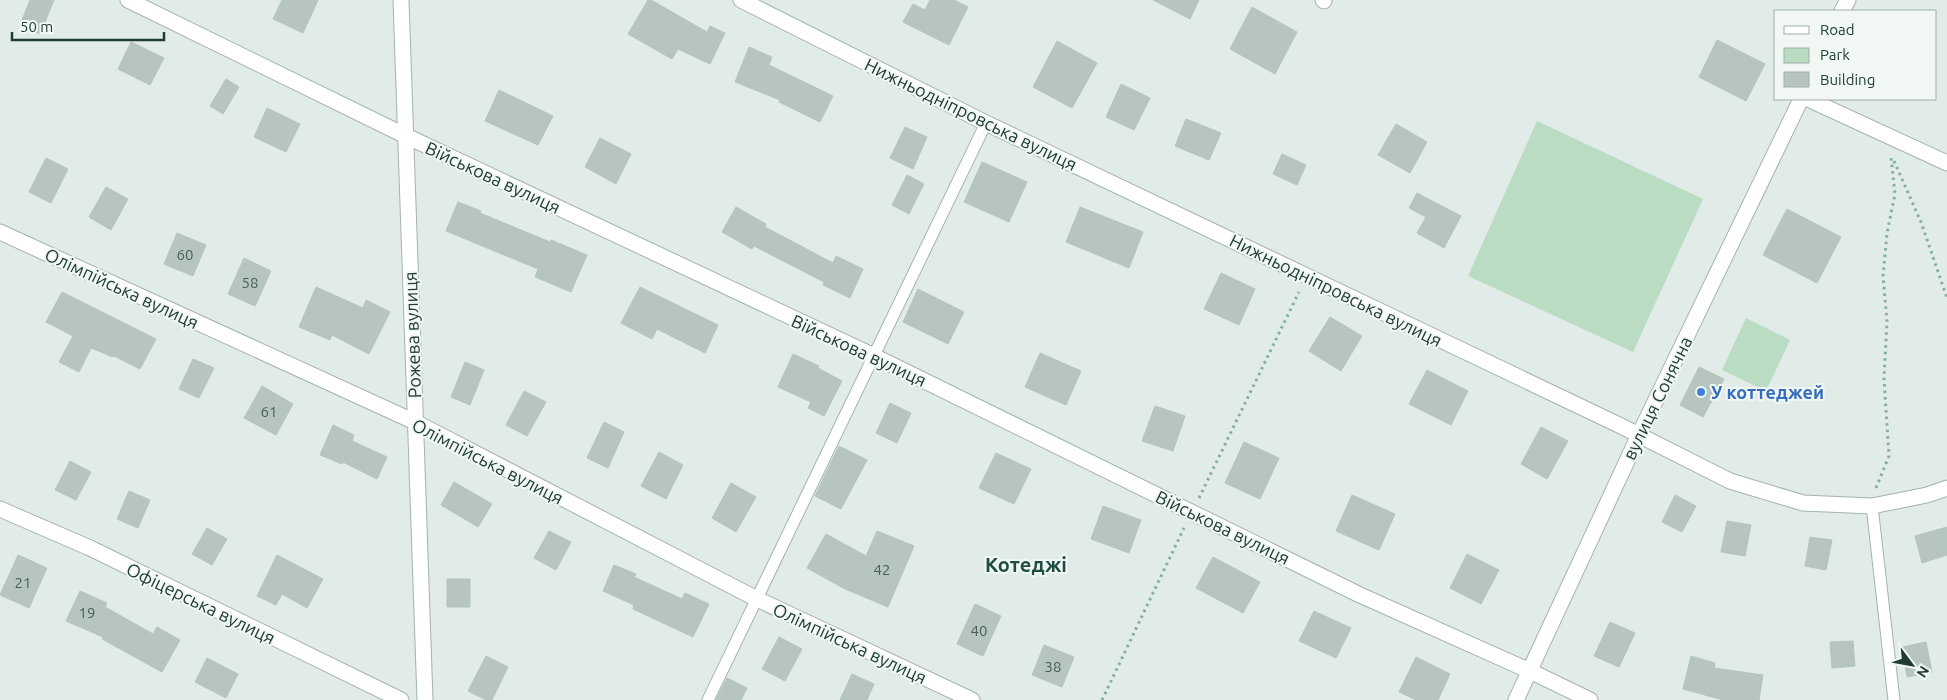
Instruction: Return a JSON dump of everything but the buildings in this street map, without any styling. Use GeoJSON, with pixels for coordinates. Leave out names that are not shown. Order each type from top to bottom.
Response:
{"type":"FeatureCollection","features":[{"type":"Feature","properties":{"kind":"street","name":"Військова вулиця"},"geometry":{"type":"LineString","coordinates":[[128,0],[406,136],[874,356],[1360,595],[1590,700]]}},
{"type":"Feature","properties":{"kind":"street","name":"Рожева вулиця"},"geometry":{"type":"LineString","coordinates":[[401,0],[414,422],[426,700]]}},
{"type":"Feature","properties":{"kind":"street","name":"Нижньодніпровська вулиця"},"geometry":{"type":"LineString","coordinates":[[741,0],[986,123],[1639,435],[1730,481],[1803,503],[1872,506],[1927,495],[1947,488]]}},
{"type":"Feature","properties":{"kind":"street","name":"вулиця Сонячна"},"geometry":{"type":"LineString","coordinates":[[1516,700],[1639,435],[1801,100]]}},
{"type":"Feature","properties":{"kind":"street"},"geometry":{"type":"LineString","coordinates":[[1810,100],[1947,163]]}},
{"type":"Feature","properties":{"kind":"street","name":"Олімпійська вулиця"},"geometry":{"type":"LineString","coordinates":[[0,232],[414,422],[755,598],[972,700]]}},
{"type":"Feature","properties":{"kind":"street","name":"Офіцерська вулиця"},"geometry":{"type":"LineString","coordinates":[[0,508],[90,548],[401,700]]}},
{"type":"Feature","properties":{"kind":"lane"},"geometry":{"type":"LineString","coordinates":[[708,700],[755,598],[986,123]]}},
{"type":"Feature","properties":{"kind":"lane"},"geometry":{"type":"LineString","coordinates":[[1872,506],[1894,700]]}},
{"type":"Feature","properties":{"kind":"path"},"geometry":{"type":"LineString","coordinates":[[1872,506],[1880,477],[1889,456],[1884,379],[1887,320],[1882,276],[1887,233],[1895,194],[1893,164],[1890,153],[1921,222],[1947,298]]}},
{"type":"Feature","properties":{"kind":"path"},"geometry":{"type":"LineString","coordinates":[[1102,700],[1307,276]]}},
{"type":"Feature","properties":{"kind":"green space"},"geometry":{"type":"Polygon","coordinates":[[[1537,121],[1703,199],[1633,352],[1468,276],[1537,121]]]}},
{"type":"Feature","properties":{"kind":"green space"},"geometry":{"type":"Polygon","coordinates":[[[1746,318],[1790,340],[1766,391],[1722,370],[1746,318]]]}},
{"type":"Feature","properties":{"kind":"place","name":"У коттеджей"},"geometry":{"type":"Point","coordinates":[1701,392]}},
{"type":"Feature","properties":{"kind":"district","name":"Котеджі"},"geometry":{"type":"Point","coordinates":[1026,564]}}]}
